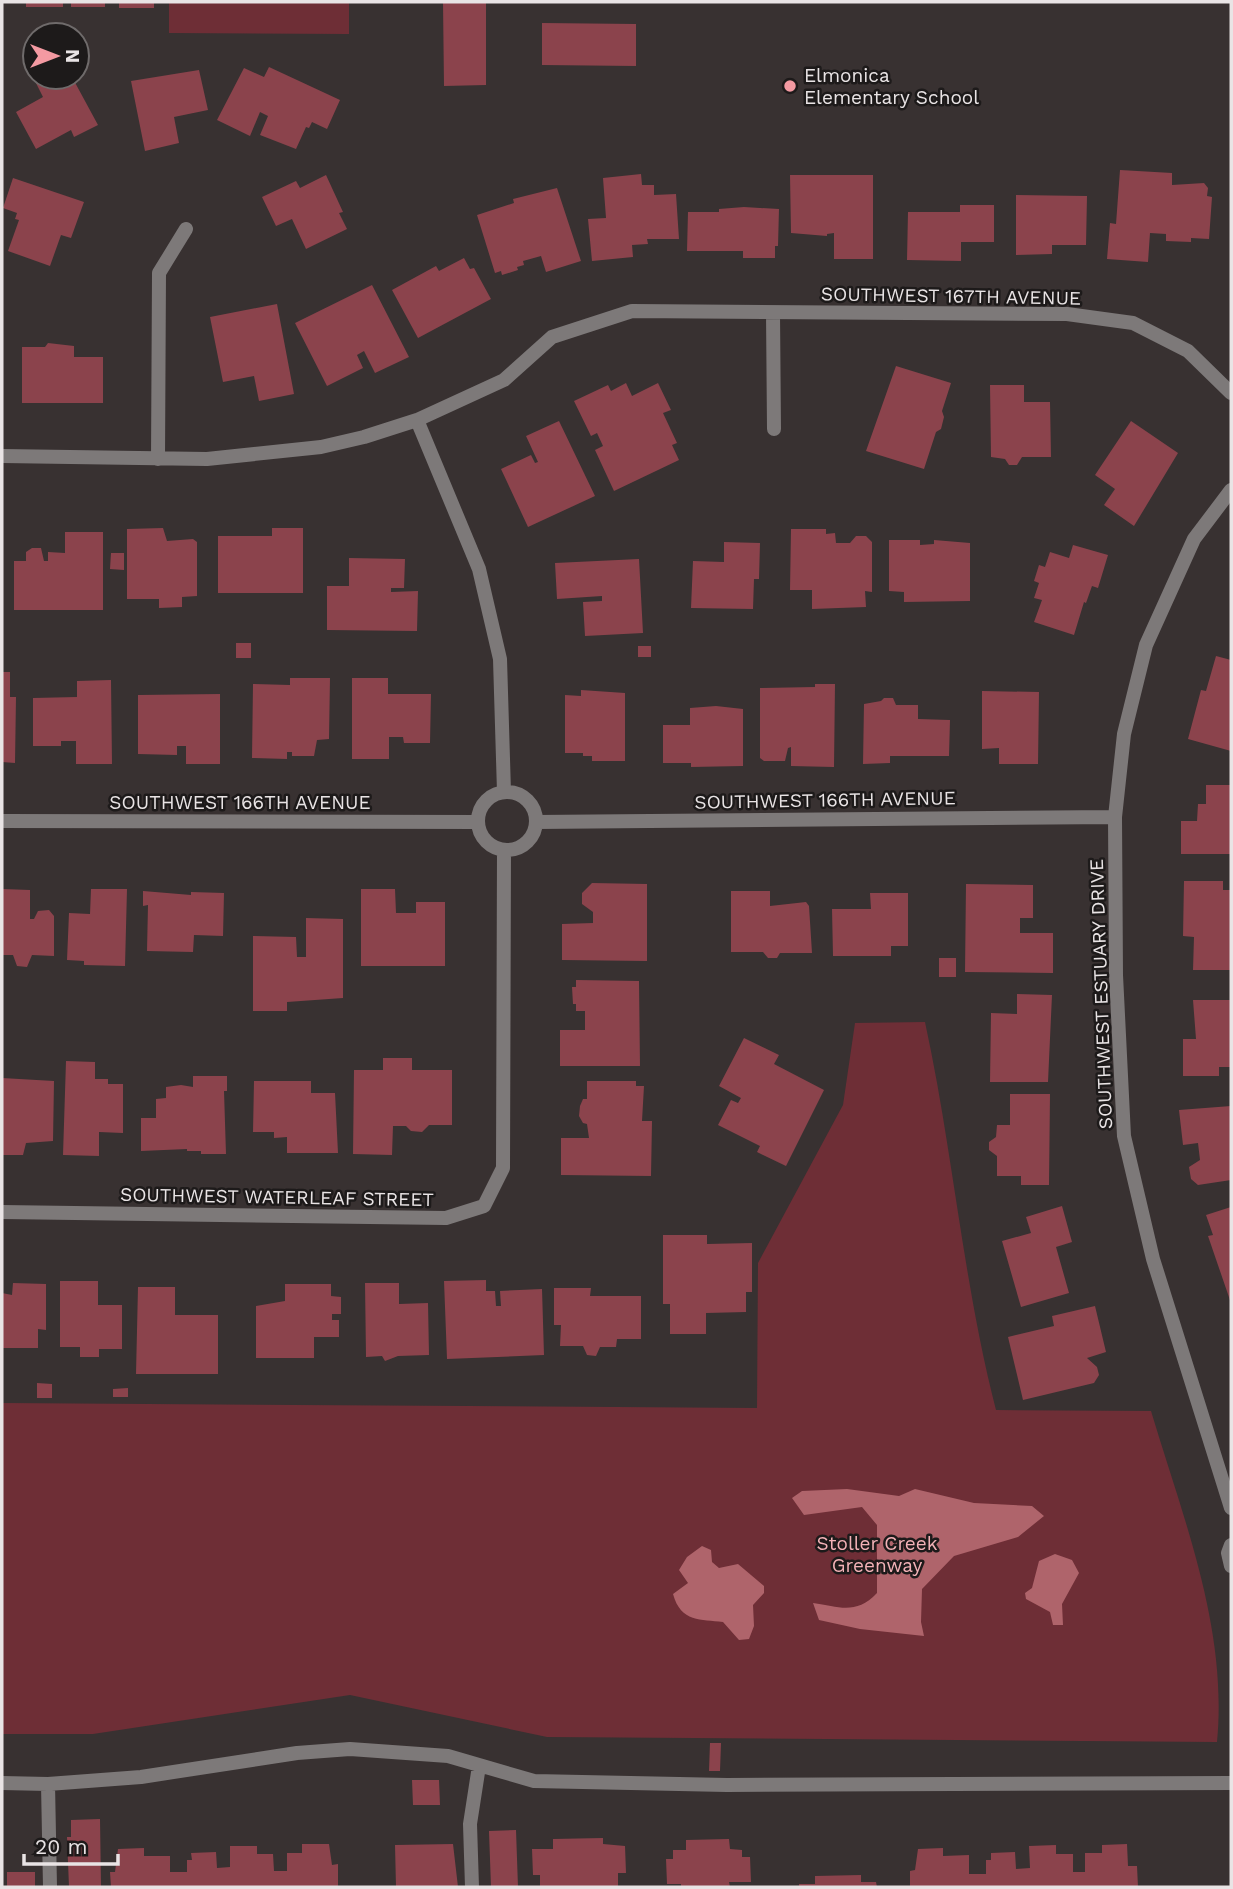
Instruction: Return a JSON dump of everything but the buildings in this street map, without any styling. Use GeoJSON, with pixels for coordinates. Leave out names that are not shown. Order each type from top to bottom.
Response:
{"type":"FeatureCollection","features":[{"type":"Feature","properties":{"kind":"street"},"geometry":{"type":"LineString","coordinates":[[158,458],[159,273],[186,229]]}},
{"type":"Feature","properties":{"kind":"street","name":"SOUTHWEST 167TH AVENUE"},"geometry":{"type":"LineString","coordinates":[[2,456],[207,459],[321,447],[417,420],[504,380],[552,337],[632,311],[1067,314],[1133,323],[1188,351],[1231,393]]}},
{"type":"Feature","properties":{"kind":"street"},"geometry":{"type":"LineString","coordinates":[[773,313],[774,429]]}},
{"type":"Feature","properties":{"kind":"street"},"geometry":{"type":"LineString","coordinates":[[417,420],[479,569],[500,659],[504,792]]}},
{"type":"Feature","properties":{"kind":"street","name":"SOUTHWEST ESTUARY DRIVE"},"geometry":{"type":"LineString","coordinates":[[1231,489],[1194,539],[1146,645],[1124,734],[1115,817],[1116,975],[1124,1136],[1153,1259],[1231,1508]]}},
{"type":"Feature","properties":{"kind":"street"},"geometry":{"type":"LineString","coordinates":[[504,792],[518,794],[528,801],[536,822],[526,843],[504,850],[484,839],[478,822],[480,809],[486,800],[504,792]]}},
{"type":"Feature","properties":{"kind":"street","name":"SOUTHWEST 166TH AVENUE"},"geometry":{"type":"LineString","coordinates":[[536,822],[1115,817]]}},
{"type":"Feature","properties":{"kind":"street","name":"SOUTHWEST 166TH AVENUE"},"geometry":{"type":"LineString","coordinates":[[2,821],[478,822]]}},
{"type":"Feature","properties":{"kind":"street","name":"SOUTHWEST WATERLEAF STREET"},"geometry":{"type":"LineString","coordinates":[[2,1212],[446,1218],[484,1206],[503,1168],[504,850]]}},
{"type":"Feature","properties":{"kind":"street"},"geometry":{"type":"LineString","coordinates":[[1231,1545],[1228,1553],[1231,1566]]}},
{"type":"Feature","properties":{"kind":"street"},"geometry":{"type":"LineString","coordinates":[[2,1783],[48,1784],[141,1777],[297,1752],[350,1749],[448,1756],[534,1781],[727,1785],[1231,1783]]}},
{"type":"Feature","properties":{"kind":"street"},"geometry":{"type":"LineString","coordinates":[[472,1887],[470,1824],[479,1766]]}},
{"type":"Feature","properties":{"kind":"street"},"geometry":{"type":"LineString","coordinates":[[48,1784],[50,1887]]}},
{"type":"Feature","properties":{"kind":"green space"},"geometry":{"type":"Polygon","coordinates":[[[169,2],[349,2],[349,34],[169,33],[169,2]]]}},
{"type":"Feature","properties":{"kind":"green space","name":"Stoller Creek Greenway"},"geometry":{"type":"Polygon","coordinates":[[[925,1022],[966,1265],[996,1410],[1151,1411],[1189,1533],[1209,1615],[1219,1699],[1217,1742],[547,1737],[350,1695],[93,1734],[2,1734],[2,1403],[757,1408],[758,1263],[843,1105],[855,1023],[925,1022]]]}},
{"type":"Feature","properties":{"kind":"shaded area"},"geometry":{"type":"Polygon","coordinates":[[[847,1489],[899,1496],[915,1489],[974,1503],[1032,1506],[1044,1516],[1018,1537],[954,1556],[922,1589],[921,1622],[924,1636],[860,1629],[819,1620],[813,1603],[855,1607],[877,1593],[877,1525],[862,1507],[804,1515],[792,1498],[802,1491],[847,1489]]]}},
{"type":"Feature","properties":{"kind":"shaded area"},"geometry":{"type":"Polygon","coordinates":[[[702,1546],[711,1550],[712,1562],[719,1568],[738,1564],[764,1586],[764,1593],[753,1605],[754,1626],[749,1639],[739,1640],[723,1622],[687,1615],[677,1603],[673,1594],[688,1583],[679,1570],[687,1557],[702,1546]]]}},
{"type":"Feature","properties":{"kind":"shaded area"},"geometry":{"type":"Polygon","coordinates":[[[1055,1554],[1072,1560],[1079,1573],[1062,1604],[1063,1625],[1053,1625],[1050,1612],[1026,1599],[1025,1593],[1032,1588],[1039,1561],[1055,1554]]]}},
{"type":"Feature","properties":{"kind":"place","name":"Elmonica Elementary School"},"geometry":{"type":"Point","coordinates":[790,86]}}]}
